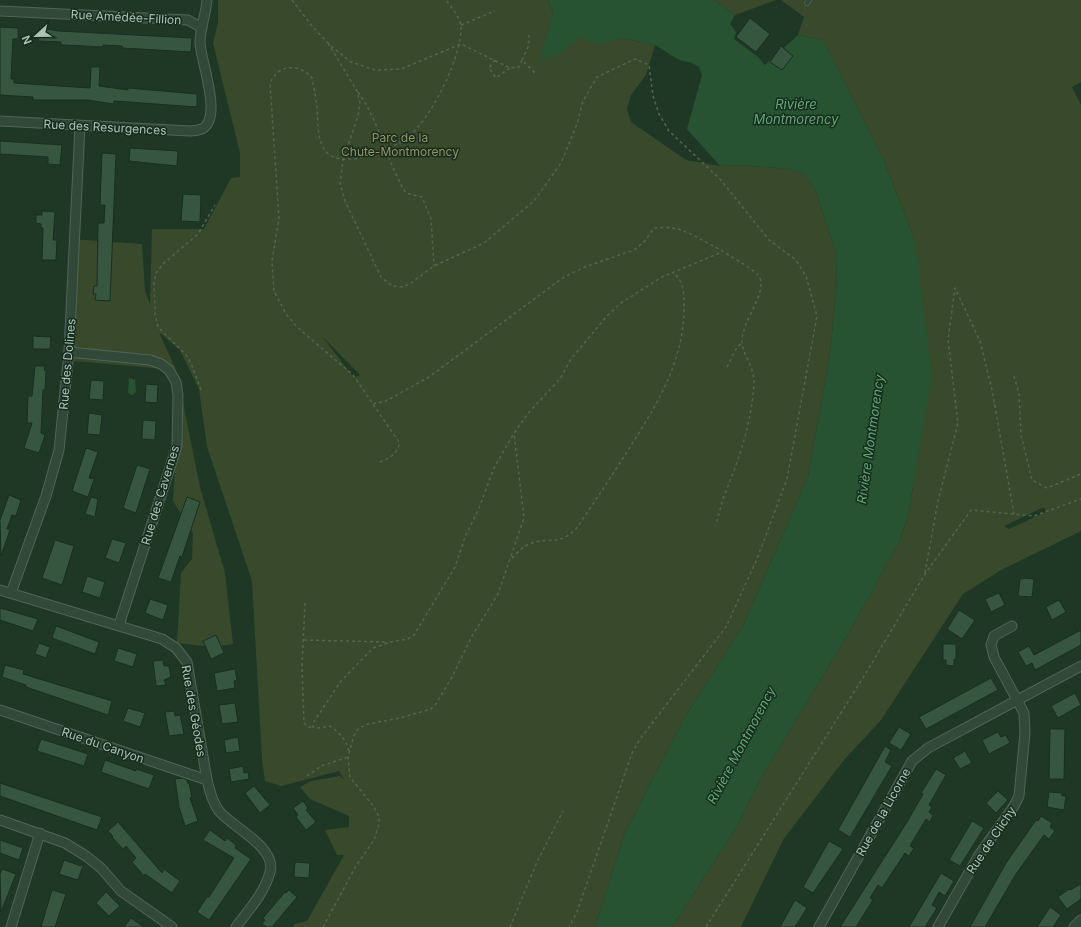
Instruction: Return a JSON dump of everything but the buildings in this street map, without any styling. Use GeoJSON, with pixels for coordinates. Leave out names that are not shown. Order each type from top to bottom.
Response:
{"type":"FeatureCollection","features":[{"type":"Feature","properties":{"kind":"street"},"geometry":{"type":"LineString","coordinates":[[202,28],[207,0]]}},
{"type":"Feature","properties":{"kind":"street","name":"Rue Amédée-Fillion"},"geometry":{"type":"LineString","coordinates":[[0,11],[188,20],[202,28]]}},
{"type":"Feature","properties":{"kind":"street","name":"Rue des Resurgences"},"geometry":{"type":"LineString","coordinates":[[0,121],[190,131],[203,128],[208,123],[211,115],[212,99],[203,64],[200,42],[202,28]]}},
{"type":"Feature","properties":{"kind":"street","name":"Rue des Dolines"},"geometry":{"type":"LineString","coordinates":[[11,593],[46,496],[58,450],[69,352],[80,126]]}},
{"type":"Feature","properties":{"kind":"street","name":"Rue des Cavernes"},"geometry":{"type":"LineString","coordinates":[[69,352],[150,360],[162,364],[169,370],[176,382],[178,395],[177,446],[119,625]]}},
{"type":"Feature","properties":{"kind":"street","name":"Rue des Géodes"},"geometry":{"type":"LineString","coordinates":[[0,590],[162,639],[176,648],[187,662],[207,780],[212,798],[218,810],[228,821],[258,843],[267,853],[271,862],[270,872],[258,897],[236,927]]}},
{"type":"Feature","properties":{"kind":"street","name":"Rue de Clichy"},"geometry":{"type":"LineString","coordinates":[[938,927],[979,855],[1014,806],[1019,796],[1025,733],[1024,713],[994,657],[991,645],[994,636],[1012,626]]}},
{"type":"Feature","properties":{"kind":"street","name":"Rue de la Licorne"},"geometry":{"type":"LineString","coordinates":[[819,927],[912,760],[928,748],[1081,666]]}},
{"type":"Feature","properties":{"kind":"street","name":"Rue du Canyon"},"geometry":{"type":"LineString","coordinates":[[0,710],[207,780]]}},
{"type":"Feature","properties":{"kind":"street"},"geometry":{"type":"LineString","coordinates":[[0,820],[65,843],[86,856],[101,868],[121,891],[172,927]]}},
{"type":"Feature","properties":{"kind":"street"},"geometry":{"type":"LineString","coordinates":[[11,927],[40,833]]}},
{"type":"Feature","properties":{"kind":"street"},"geometry":{"type":"LineString","coordinates":[[1074,927],[1081,920]]}},
{"type":"Feature","properties":{"kind":"path"},"geometry":{"type":"LineString","coordinates":[[292,0],[312,26],[328,43],[351,62],[375,70],[402,68],[458,44],[510,68]]}},
{"type":"Feature","properties":{"kind":"path"},"geometry":{"type":"LineString","coordinates":[[380,462],[394,454],[399,448],[399,442],[352,375],[297,326],[286,314],[274,291],[272,261],[279,218],[270,84],[276,72],[292,68],[302,70],[312,78],[323,148],[336,160],[343,160],[386,150],[408,137],[417,128],[448,80],[458,44],[461,25],[454,10],[446,0]]}},
{"type":"Feature","properties":{"kind":"path"},"geometry":{"type":"LineString","coordinates":[[461,25],[494,11]]}},
{"type":"Feature","properties":{"kind":"path"},"geometry":{"type":"LineString","coordinates":[[495,60],[489,68],[496,78],[510,68],[519,67],[529,45],[529,35]]}},
{"type":"Feature","properties":{"kind":"path"},"geometry":{"type":"LineString","coordinates":[[328,43],[357,91],[369,107],[396,177],[406,193],[422,197],[431,219],[434,266]]}},
{"type":"Feature","properties":{"kind":"path"},"geometry":{"type":"LineString","coordinates":[[357,91],[360,103],[358,116],[343,160],[340,184],[345,201],[381,277],[392,286],[403,287],[434,266],[484,243],[534,201],[561,163],[577,124],[583,101],[598,77],[635,59],[649,65],[653,96],[659,114],[669,131],[720,179],[769,240],[796,260],[806,276],[816,310],[817,316],[787,479],[757,559],[726,627],[640,739],[632,753],[578,912],[569,927]]}},
{"type":"Feature","properties":{"kind":"path"},"geometry":{"type":"LineString","coordinates":[[522,60],[534,73]]}},
{"type":"Feature","properties":{"kind":"path"},"geometry":{"type":"LineString","coordinates":[[201,390],[191,363],[186,355],[158,326],[155,314],[154,283],[156,273],[172,255],[198,234],[215,205]]}},
{"type":"Feature","properties":{"kind":"path"},"geometry":{"type":"LineString","coordinates":[[373,404],[386,401],[429,377],[507,318],[568,275],[634,250],[644,242],[654,228],[661,227],[682,230],[722,252],[757,274],[761,281],[759,294],[742,343],[737,347],[727,367]]}},
{"type":"Feature","properties":{"kind":"path"},"geometry":{"type":"LineString","coordinates":[[313,727],[313,723],[330,697],[354,667],[373,648],[390,642],[408,639],[414,635],[455,567],[465,537],[479,508],[494,468],[514,433],[530,410],[560,379],[571,359],[614,309],[672,272],[722,252]]}},
{"type":"Feature","properties":{"kind":"path"},"geometry":{"type":"LineString","coordinates":[[511,560],[526,546],[533,543],[551,542],[561,539],[570,535],[576,529],[656,406],[674,366],[684,330],[684,296],[680,279],[672,272]]}},
{"type":"Feature","properties":{"kind":"path"},"geometry":{"type":"LineString","coordinates":[[925,574],[938,501],[958,423],[948,340],[955,288],[980,341],[992,390],[1014,514]]}},
{"type":"Feature","properties":{"kind":"path"},"geometry":{"type":"LineString","coordinates":[[715,525],[725,492],[743,446],[749,417],[754,383],[753,372],[742,343]]}},
{"type":"Feature","properties":{"kind":"path"},"geometry":{"type":"LineString","coordinates":[[1014,376],[1018,394],[1021,435],[1032,480],[1047,488],[1081,474]]}},
{"type":"Feature","properties":{"kind":"path"},"geometry":{"type":"LineString","coordinates":[[323,927],[356,866],[374,840],[379,824],[379,817],[374,807],[350,777],[348,757],[354,734],[359,728],[379,721],[400,718],[431,709],[436,704],[452,677],[472,636],[498,594],[511,560],[524,518],[514,433]]}},
{"type":"Feature","properties":{"kind":"path"},"geometry":{"type":"LineString","coordinates":[[706,927],[866,673],[925,574],[971,510],[1034,516],[1081,499]]}},
{"type":"Feature","properties":{"kind":"path"},"geometry":{"type":"LineString","coordinates":[[305,603],[306,615],[303,640],[304,723],[308,727],[318,728],[330,726],[335,729],[342,737],[349,751]]}},
{"type":"Feature","properties":{"kind":"path"},"geometry":{"type":"LineString","coordinates":[[303,640],[390,642]]}},
{"type":"Feature","properties":{"kind":"path"},"geometry":{"type":"LineString","coordinates":[[307,776],[321,766],[348,757]]}},
{"type":"Feature","properties":{"kind":"path"},"geometry":{"type":"LineString","coordinates":[[510,927],[536,862],[563,811]]}},
{"type":"Feature","properties":{"kind":"green space","name":"Parc de la Chute-Montmorency"},"geometry":{"type":"Polygon","coordinates":[[[218,0],[548,0],[553,13],[546,41],[586,37],[606,42],[622,38],[655,45],[646,75],[631,95],[627,109],[631,122],[686,160],[720,166],[741,165],[790,169],[804,174],[815,189],[836,253],[837,283],[830,354],[808,477],[743,626],[685,717],[625,833],[595,927],[293,927],[295,924],[307,921],[344,855],[337,855],[325,830],[349,827],[349,816],[310,799],[300,787],[311,781],[340,776],[344,779],[339,771],[281,786],[265,781],[262,759],[252,581],[207,447],[199,389],[180,350],[159,332],[176,370],[63,360],[70,239],[142,244],[145,291],[150,304],[152,229],[204,229],[231,178],[240,177],[240,153],[213,43],[218,22],[218,0]],[[322,336],[354,378],[360,375],[322,336]]]}},
{"type":"Feature","properties":{"kind":"green space"},"geometry":{"type":"Polygon","coordinates":[[[714,0],[776,0],[735,15],[714,0]]]}},
{"type":"Feature","properties":{"kind":"green space"},"geometry":{"type":"Polygon","coordinates":[[[781,0],[1081,0],[1081,82],[1072,87],[1081,105],[1081,531],[1003,569],[963,594],[881,720],[844,760],[783,840],[741,927],[672,927],[736,828],[759,781],[847,636],[899,542],[908,516],[913,487],[915,241],[884,161],[823,40],[798,35],[804,17],[781,0]],[[1044,507],[1004,526],[1009,529],[1046,512],[1044,507]]]}},
{"type":"Feature","properties":{"kind":"green space"},"geometry":{"type":"Polygon","coordinates":[[[180,388],[200,487],[225,573],[233,644],[213,647],[177,643],[181,573],[192,559],[193,533],[173,501],[180,388]]]}},
{"type":"Feature","properties":{"kind":"water","name":"Rivière Montmorency"},"geometry":{"type":"Polygon","coordinates":[[[548,0],[714,0],[735,15],[730,24],[736,32],[734,39],[758,57],[765,65],[798,35],[823,40],[884,161],[915,241],[932,375],[908,516],[899,542],[847,636],[759,781],[736,828],[672,927],[595,927],[625,833],[685,717],[743,626],[808,477],[830,354],[837,283],[836,253],[815,189],[804,174],[790,169],[741,165],[720,166],[687,129],[702,75],[699,67],[692,63],[679,60],[655,45],[622,38],[601,44],[588,42],[586,37],[579,38],[560,54],[540,60],[553,13],[548,0]]]}},
{"type":"Feature","properties":{"kind":"water"},"geometry":{"type":"Polygon","coordinates":[[[129,378],[135,380],[136,392],[132,395],[128,393],[129,378]]]}}]}
